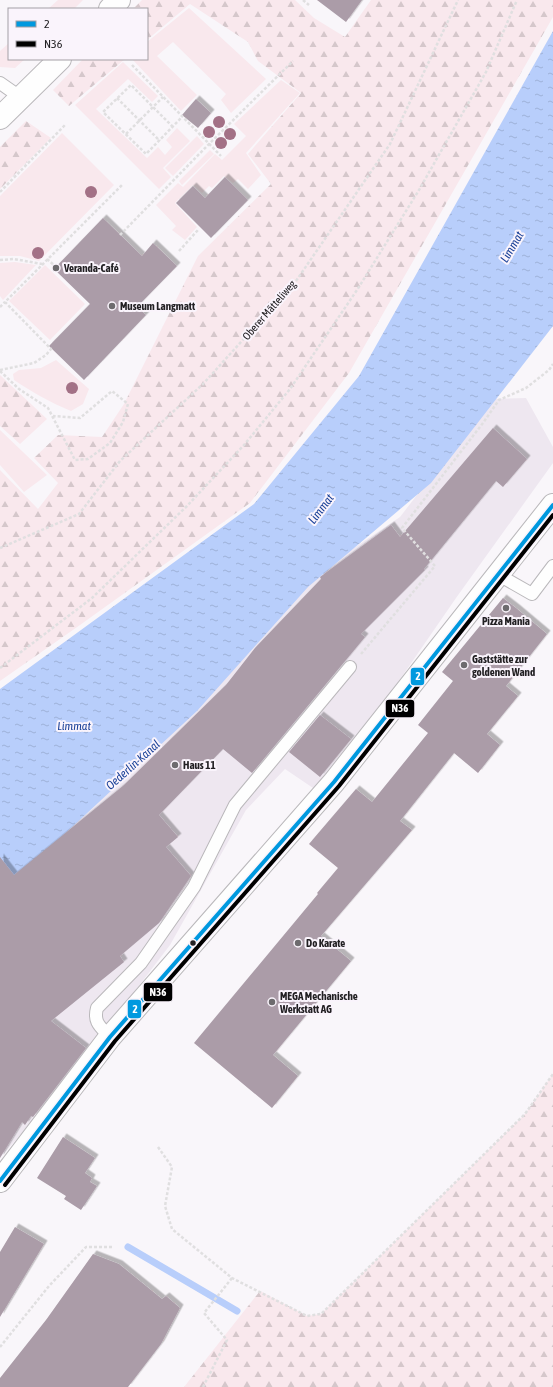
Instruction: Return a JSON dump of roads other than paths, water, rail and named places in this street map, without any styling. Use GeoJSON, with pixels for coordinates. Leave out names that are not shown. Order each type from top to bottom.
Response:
{"type":"FeatureCollection","features":[{"type":"Feature","properties":{"kind":"main road"},"geometry":{"type":"LineString","coordinates":[[111,8],[119,0]]}},
{"type":"Feature","properties":{"kind":"main road"},"geometry":{"type":"LineString","coordinates":[[0,118],[59,60]]}},
{"type":"Feature","properties":{"kind":"main road"},"geometry":{"type":"LineString","coordinates":[[0,1180],[110,1037],[334,782],[497,574],[553,506]]}},
{"type":"Feature","properties":{"kind":"lane"},"geometry":{"type":"LineString","coordinates":[[0,83],[20,97]]}},
{"type":"Feature","properties":{"kind":"lane"},"geometry":{"type":"LineString","coordinates":[[497,574],[532,594],[553,566]]}},
{"type":"Feature","properties":{"kind":"lane"},"geometry":{"type":"LineString","coordinates":[[110,1037],[98,1024],[95,1016],[97,1008],[141,963],[194,887],[235,805],[350,667]]}},
{"type":"Feature","properties":{"kind":"water","name":"Limmat"},"geometry":{"type":"Polygon","coordinates":[[[553,31],[553,326],[431,483],[308,587],[197,711],[0,894],[0,689],[254,504],[359,376],[553,31]]]}},
{"type":"Feature","properties":{"kind":"waterway"},"geometry":{"type":"LineString","coordinates":[[128,1247],[237,1311]]}},
{"type":"Feature","properties":{"kind":"place","name":"Veranda-Café"},"geometry":{"type":"Point","coordinates":[56,268]}},
{"type":"Feature","properties":{"kind":"place","name":"Museum Langmatt"},"geometry":{"type":"Point","coordinates":[112,306]}},
{"type":"Feature","properties":{"kind":"place","name":"Pizza Mania"},"geometry":{"type":"Point","coordinates":[506,608]}},
{"type":"Feature","properties":{"kind":"place","name":"Gaststätte zur goldenen Wand"},"geometry":{"type":"Point","coordinates":[464,665]}},
{"type":"Feature","properties":{"kind":"place","name":"Haus 11"},"geometry":{"type":"Point","coordinates":[175,765]}},
{"type":"Feature","properties":{"kind":"place","name":"Do Karate"},"geometry":{"type":"Point","coordinates":[298,943]}},
{"type":"Feature","properties":{"kind":"place","name":"MEGA Mechanische Werkstatt AG"},"geometry":{"type":"Point","coordinates":[272,1002]}},
{"type":"Feature","properties":{"kind":"water label","name":"Oederlin-Kanal"},"geometry":{"type":"Point","coordinates":[133,765]}}]}
